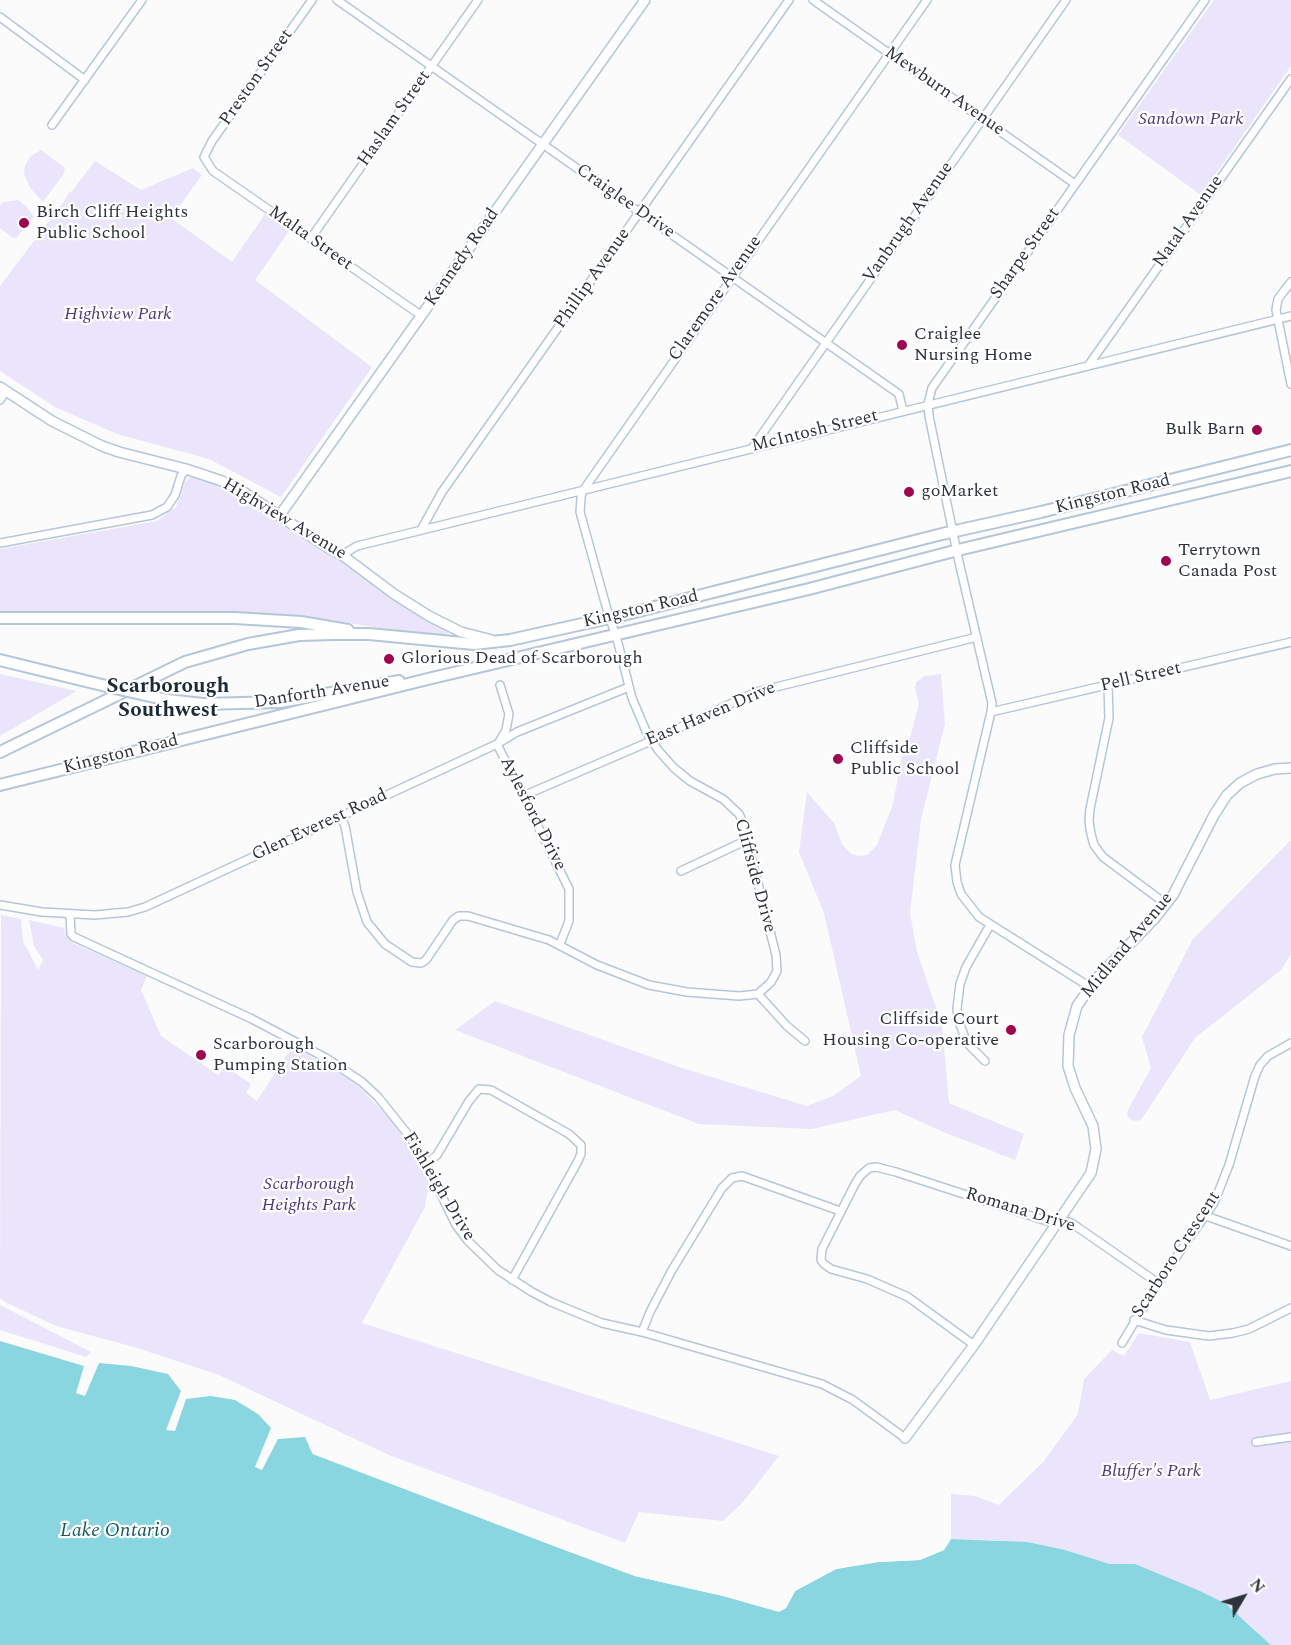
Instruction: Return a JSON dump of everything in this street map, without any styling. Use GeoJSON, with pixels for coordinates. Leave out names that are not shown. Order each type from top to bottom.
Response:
{"type":"FeatureCollection","features":[{"type":"Feature","properties":{"kind":"main road","name":"Kingston Road"},"geometry":{"type":"LineString","coordinates":[[0,752],[185,662],[248,644],[299,635],[369,634],[474,644],[510,640],[610,618],[1291,450]]}},
{"type":"Feature","properties":{"kind":"main road","name":"Kingston Road"},"geometry":{"type":"LineString","coordinates":[[0,785],[958,550],[1291,471]]}},
{"type":"Feature","properties":{"kind":"main road"},"geometry":{"type":"LineString","coordinates":[[0,618],[268,620],[301,622],[369,634]]}},
{"type":"Feature","properties":{"kind":"main road","name":"Danforth Avenue"},"geometry":{"type":"LineString","coordinates":[[0,660],[167,700],[203,704],[280,702],[393,682],[432,678]]}},
{"type":"Feature","properties":{"kind":"street"},"geometry":{"type":"LineString","coordinates":[[52,125],[142,0]]}},
{"type":"Feature","properties":{"kind":"street","name":"Preston Street"},"geometry":{"type":"LineString","coordinates":[[204,157],[212,141],[312,0]]}},
{"type":"Feature","properties":{"kind":"street","name":"Craiglee Drive"},"geometry":{"type":"LineString","coordinates":[[337,0],[899,394],[903,411]]}},
{"type":"Feature","properties":{"kind":"street","name":"Haslam Street"},"geometry":{"type":"LineString","coordinates":[[311,238],[478,0]]}},
{"type":"Feature","properties":{"kind":"street","name":"Kennedy Road"},"geometry":{"type":"LineString","coordinates":[[280,515],[645,0]]}},
{"type":"Feature","properties":{"kind":"street","name":"Phillip Avenue"},"geometry":{"type":"LineString","coordinates":[[421,530],[442,492],[789,0]]}},
{"type":"Feature","properties":{"kind":"street","name":"Mewburn Avenue"},"geometry":{"type":"LineString","coordinates":[[813,0],[1075,184]]}},
{"type":"Feature","properties":{"kind":"street","name":"Claremore Avenue"},"geometry":{"type":"LineString","coordinates":[[582,492],[927,0]]}},
{"type":"Feature","properties":{"kind":"street","name":"Vanbrugh Avenue"},"geometry":{"type":"LineString","coordinates":[[753,447],[1066,0]]}},
{"type":"Feature","properties":{"kind":"street","name":"Sharpe Street"},"geometry":{"type":"LineString","coordinates":[[928,405],[932,388],[1205,0]]}},
{"type":"Feature","properties":{"kind":"street"},"geometry":{"type":"LineString","coordinates":[[0,17],[85,80]]}},
{"type":"Feature","properties":{"kind":"street","name":"Natal Avenue"},"geometry":{"type":"LineString","coordinates":[[1088,366],[1291,79]]}},
{"type":"Feature","properties":{"kind":"street","name":"Malta Street"},"geometry":{"type":"LineString","coordinates":[[204,157],[213,171],[422,316]]}},
{"type":"Feature","properties":{"kind":"street"},"geometry":{"type":"LineString","coordinates":[[1291,282],[1278,299],[1277,320],[1291,384]]}},
{"type":"Feature","properties":{"kind":"street","name":"McIntosh Street"},"geometry":{"type":"LineString","coordinates":[[342,555],[357,546],[1291,316]]}},
{"type":"Feature","properties":{"kind":"street"},"geometry":{"type":"LineString","coordinates":[[0,400],[3,389]]}},
{"type":"Feature","properties":{"kind":"street","name":"Highview Avenue"},"geometry":{"type":"LineString","coordinates":[[3,389],[52,421],[102,446],[222,481],[342,555],[411,605],[471,636],[495,641]]}},
{"type":"Feature","properties":{"kind":"street"},"geometry":{"type":"LineString","coordinates":[[928,405],[991,694],[991,712],[959,847],[955,874],[961,894],[979,917],[1090,987]]}},
{"type":"Feature","properties":{"kind":"street"},"geometry":{"type":"LineString","coordinates":[[0,543],[152,515],[167,507],[186,469]]}},
{"type":"Feature","properties":{"kind":"street"},"geometry":{"type":"LineString","coordinates":[[582,492],[580,512],[610,618]]}},
{"type":"Feature","properties":{"kind":"street","name":"Cliffside Drive"},"geometry":{"type":"LineString","coordinates":[[610,618],[637,712],[651,740],[674,768],[690,781],[723,799],[733,807],[742,820],[777,962],[775,977],[765,990],[758,994]]}},
{"type":"Feature","properties":{"kind":"street","name":"East Haven Drive"},"geometry":{"type":"LineString","coordinates":[[523,796],[756,692],[977,637]]}},
{"type":"Feature","properties":{"kind":"street","name":"Pell Street"},"geometry":{"type":"LineString","coordinates":[[991,712],[1291,642]]}},
{"type":"Feature","properties":{"kind":"street","name":"Aylesford Drive"},"geometry":{"type":"LineString","coordinates":[[500,685],[508,714],[506,730],[497,744],[569,889],[569,921],[560,944]]}},
{"type":"Feature","properties":{"kind":"street"},"geometry":{"type":"LineString","coordinates":[[1108,686],[1109,718],[1090,809],[1091,834],[1094,845],[1103,857],[1166,904]]}},
{"type":"Feature","properties":{"kind":"street","name":"Glen Everest Road"},"geometry":{"type":"LineString","coordinates":[[0,906],[70,915],[107,915],[145,907],[497,744],[532,725],[629,687]]}},
{"type":"Feature","properties":{"kind":"street","name":"Midland Avenue"},"geometry":{"type":"LineString","coordinates":[[905,1438],[974,1345],[1083,1186],[1095,1160],[1093,1126],[1075,1088],[1068,1066],[1069,1035],[1077,1006],[1090,987],[1166,904],[1181,882],[1220,806],[1234,788],[1248,778],[1266,771],[1291,768]]}},
{"type":"Feature","properties":{"kind":"street"},"geometry":{"type":"LineString","coordinates":[[341,817],[345,826],[357,892],[367,922],[385,944],[412,963],[421,963],[426,960],[453,920],[459,916],[468,916],[560,944],[597,965],[649,985],[687,993],[721,996],[758,994],[787,1026],[805,1041]]}},
{"type":"Feature","properties":{"kind":"street"},"geometry":{"type":"LineString","coordinates":[[681,871],[747,840]]}},
{"type":"Feature","properties":{"kind":"street","name":"Fishleigh Drive"},"geometry":{"type":"LineString","coordinates":[[70,915],[72,934],[80,941],[252,1019],[346,1071],[378,1097],[395,1117],[426,1164],[456,1225],[485,1259],[512,1280],[568,1310],[602,1323],[642,1332],[822,1384],[853,1400],[905,1438]]}},
{"type":"Feature","properties":{"kind":"street"},"geometry":{"type":"LineString","coordinates":[[985,1061],[965,1038],[958,1019],[957,1008],[960,984],[966,967],[990,925]]}},
{"type":"Feature","properties":{"kind":"street","name":"Scarboro Crescent"},"geometry":{"type":"LineString","coordinates":[[1122,1343],[1158,1283],[1206,1216],[1221,1188],[1260,1065],[1268,1056],[1291,1043]]}},
{"type":"Feature","properties":{"kind":"street"},"geometry":{"type":"LineString","coordinates":[[426,1164],[437,1155],[469,1101],[479,1089],[491,1090],[568,1134],[581,1145],[578,1161],[512,1280]]}},
{"type":"Feature","properties":{"kind":"street","name":"Romana Drive"},"geometry":{"type":"LineString","coordinates":[[840,1211],[860,1176],[869,1168],[876,1167],[1056,1224],[1068,1222],[1073,1224],[1158,1283]]}},
{"type":"Feature","properties":{"kind":"street"},"geometry":{"type":"LineString","coordinates":[[642,1332],[672,1270],[722,1188],[732,1178],[742,1176],[840,1211],[822,1249],[821,1260],[824,1264],[831,1269],[867,1279],[908,1297],[974,1345]]}},
{"type":"Feature","properties":{"kind":"street"},"geometry":{"type":"LineString","coordinates":[[1206,1216],[1291,1246]]}},
{"type":"Feature","properties":{"kind":"street"},"geometry":{"type":"LineString","coordinates":[[1134,1320],[1166,1330],[1209,1336],[1249,1329],[1291,1308]]}},
{"type":"Feature","properties":{"kind":"street"},"geometry":{"type":"LineString","coordinates":[[1256,1442],[1291,1437]]}},
{"type":"Feature","properties":{"kind":"green space","name":"Sandown Park"},"geometry":{"type":"Polygon","coordinates":[[[1214,0],[1291,0],[1291,66],[1201,195],[1118,135],[1214,0]]]}},
{"type":"Feature","properties":{"kind":"green space"},"geometry":{"type":"Polygon","coordinates":[[[41,150],[65,168],[63,175],[43,202],[30,188],[24,174],[25,165],[31,156],[41,150]]]}},
{"type":"Feature","properties":{"kind":"green space","name":"Highview Park"},"geometry":{"type":"Polygon","coordinates":[[[95,161],[141,190],[193,168],[202,175],[171,218],[232,262],[265,214],[289,231],[255,280],[372,367],[281,497],[209,459],[117,434],[55,407],[0,371],[0,286],[68,193],[95,161]]]}},
{"type":"Feature","properties":{"kind":"green space"},"geometry":{"type":"Polygon","coordinates":[[[18,200],[34,217],[17,237],[13,238],[0,228],[0,205],[3,202],[18,200]]]}},
{"type":"Feature","properties":{"kind":"green space"},"geometry":{"type":"Polygon","coordinates":[[[195,476],[257,506],[320,551],[337,555],[357,570],[363,578],[429,621],[448,629],[449,633],[420,634],[316,618],[266,614],[0,613],[0,549],[157,521],[176,507],[185,482],[195,476]]]}},
{"type":"Feature","properties":{"kind":"green space"},"geometry":{"type":"Polygon","coordinates":[[[0,674],[9,676],[77,691],[0,736],[0,674]]]}},
{"type":"Feature","properties":{"kind":"green space"},"geometry":{"type":"Polygon","coordinates":[[[941,674],[945,724],[921,819],[910,913],[917,952],[942,1025],[949,1103],[1024,1134],[1015,1160],[895,1110],[812,1129],[699,1124],[455,1030],[495,1001],[682,1068],[807,1106],[833,1096],[861,1076],[824,913],[799,852],[807,792],[834,823],[842,844],[850,853],[858,856],[867,855],[877,845],[893,804],[902,756],[908,746],[919,703],[915,688],[916,682],[925,676],[941,674]]]}},
{"type":"Feature","properties":{"kind":"green space"},"geometry":{"type":"Polygon","coordinates":[[[1291,840],[1291,954],[1281,970],[1195,1038],[1141,1120],[1130,1119],[1127,1115],[1128,1110],[1151,1068],[1142,1037],[1193,939],[1291,840]]]}},
{"type":"Feature","properties":{"kind":"green space","name":"Scarborough Heights Park"},"geometry":{"type":"Polygon","coordinates":[[[1,915],[21,919],[23,941],[38,970],[43,960],[34,946],[29,920],[64,928],[66,936],[73,943],[147,976],[141,990],[161,1036],[218,1075],[225,1066],[251,1084],[246,1093],[257,1101],[286,1056],[290,1051],[297,1049],[357,1085],[391,1120],[421,1164],[431,1185],[428,1189],[425,1207],[362,1323],[779,1456],[743,1502],[723,1521],[639,1512],[625,1543],[389,1455],[219,1375],[134,1347],[56,1326],[5,1302],[0,1298],[1,915]]]}},
{"type":"Feature","properties":{"kind":"green space"},"geometry":{"type":"Polygon","coordinates":[[[0,1305],[91,1352],[86,1357],[0,1330],[0,1305]]]}},
{"type":"Feature","properties":{"kind":"green space","name":"Bluffer's Park"},"geometry":{"type":"Polygon","coordinates":[[[1139,1333],[1190,1342],[1210,1400],[1291,1381],[1291,1645],[1271,1645],[1246,1621],[1135,1564],[1110,1564],[1065,1550],[993,1540],[951,1539],[951,1494],[975,1496],[999,1505],[1044,1461],[1078,1414],[1084,1379],[1112,1350],[1124,1356],[1139,1333]]]}},
{"type":"Feature","properties":{"kind":"water","name":"Lake Ontario"},"geometry":{"type":"Polygon","coordinates":[[[0,1341],[84,1366],[76,1393],[85,1396],[99,1363],[131,1366],[168,1374],[181,1391],[166,1430],[175,1431],[186,1399],[211,1396],[235,1400],[258,1414],[271,1428],[255,1467],[262,1470],[278,1439],[305,1437],[313,1454],[635,1576],[778,1611],[786,1608],[795,1591],[836,1569],[878,1562],[920,1560],[944,1550],[951,1539],[1027,1542],[1065,1550],[1110,1564],[1135,1564],[1200,1591],[1226,1604],[1271,1645],[0,1645],[0,1341]]]}},
{"type":"Feature","properties":{"kind":"pier"},"geometry":{"type":"Polygon","coordinates":[[[310,1441],[315,1451],[636,1573],[778,1608],[784,1606],[793,1588],[835,1566],[877,1559],[919,1557],[942,1548],[947,1538],[951,1539],[944,1550],[920,1560],[878,1562],[836,1569],[795,1591],[786,1608],[779,1612],[723,1596],[635,1576],[313,1454],[309,1447],[310,1441]]]}},
{"type":"Feature","properties":{"kind":"place","name":"Birch Cliff Heights Public School"},"geometry":{"type":"Point","coordinates":[24,223]}},
{"type":"Feature","properties":{"kind":"place","name":"Craiglee Nursing Home"},"geometry":{"type":"Point","coordinates":[902,345]}},
{"type":"Feature","properties":{"kind":"place","name":"Bulk Barn"},"geometry":{"type":"Point","coordinates":[1257,430]}},
{"type":"Feature","properties":{"kind":"place","name":"goMarket"},"geometry":{"type":"Point","coordinates":[909,492]}},
{"type":"Feature","properties":{"kind":"place","name":"Terrytown Canada Post"},"geometry":{"type":"Point","coordinates":[1166,561]}},
{"type":"Feature","properties":{"kind":"place","name":"Glorious Dead of Scarborough"},"geometry":{"type":"Point","coordinates":[389,659]}},
{"type":"Feature","properties":{"kind":"place","name":"Cliffside Public School"},"geometry":{"type":"Point","coordinates":[838,759]}},
{"type":"Feature","properties":{"kind":"place","name":"Cliffside Court Housing Co-operative"},"geometry":{"type":"Point","coordinates":[1011,1030]}},
{"type":"Feature","properties":{"kind":"place","name":"Scarborough Pumping Station"},"geometry":{"type":"Point","coordinates":[201,1055]}},
{"type":"Feature","properties":{"kind":"district","name":"Scarborough Southwest"},"geometry":{"type":"Point","coordinates":[168,700]}}]}
